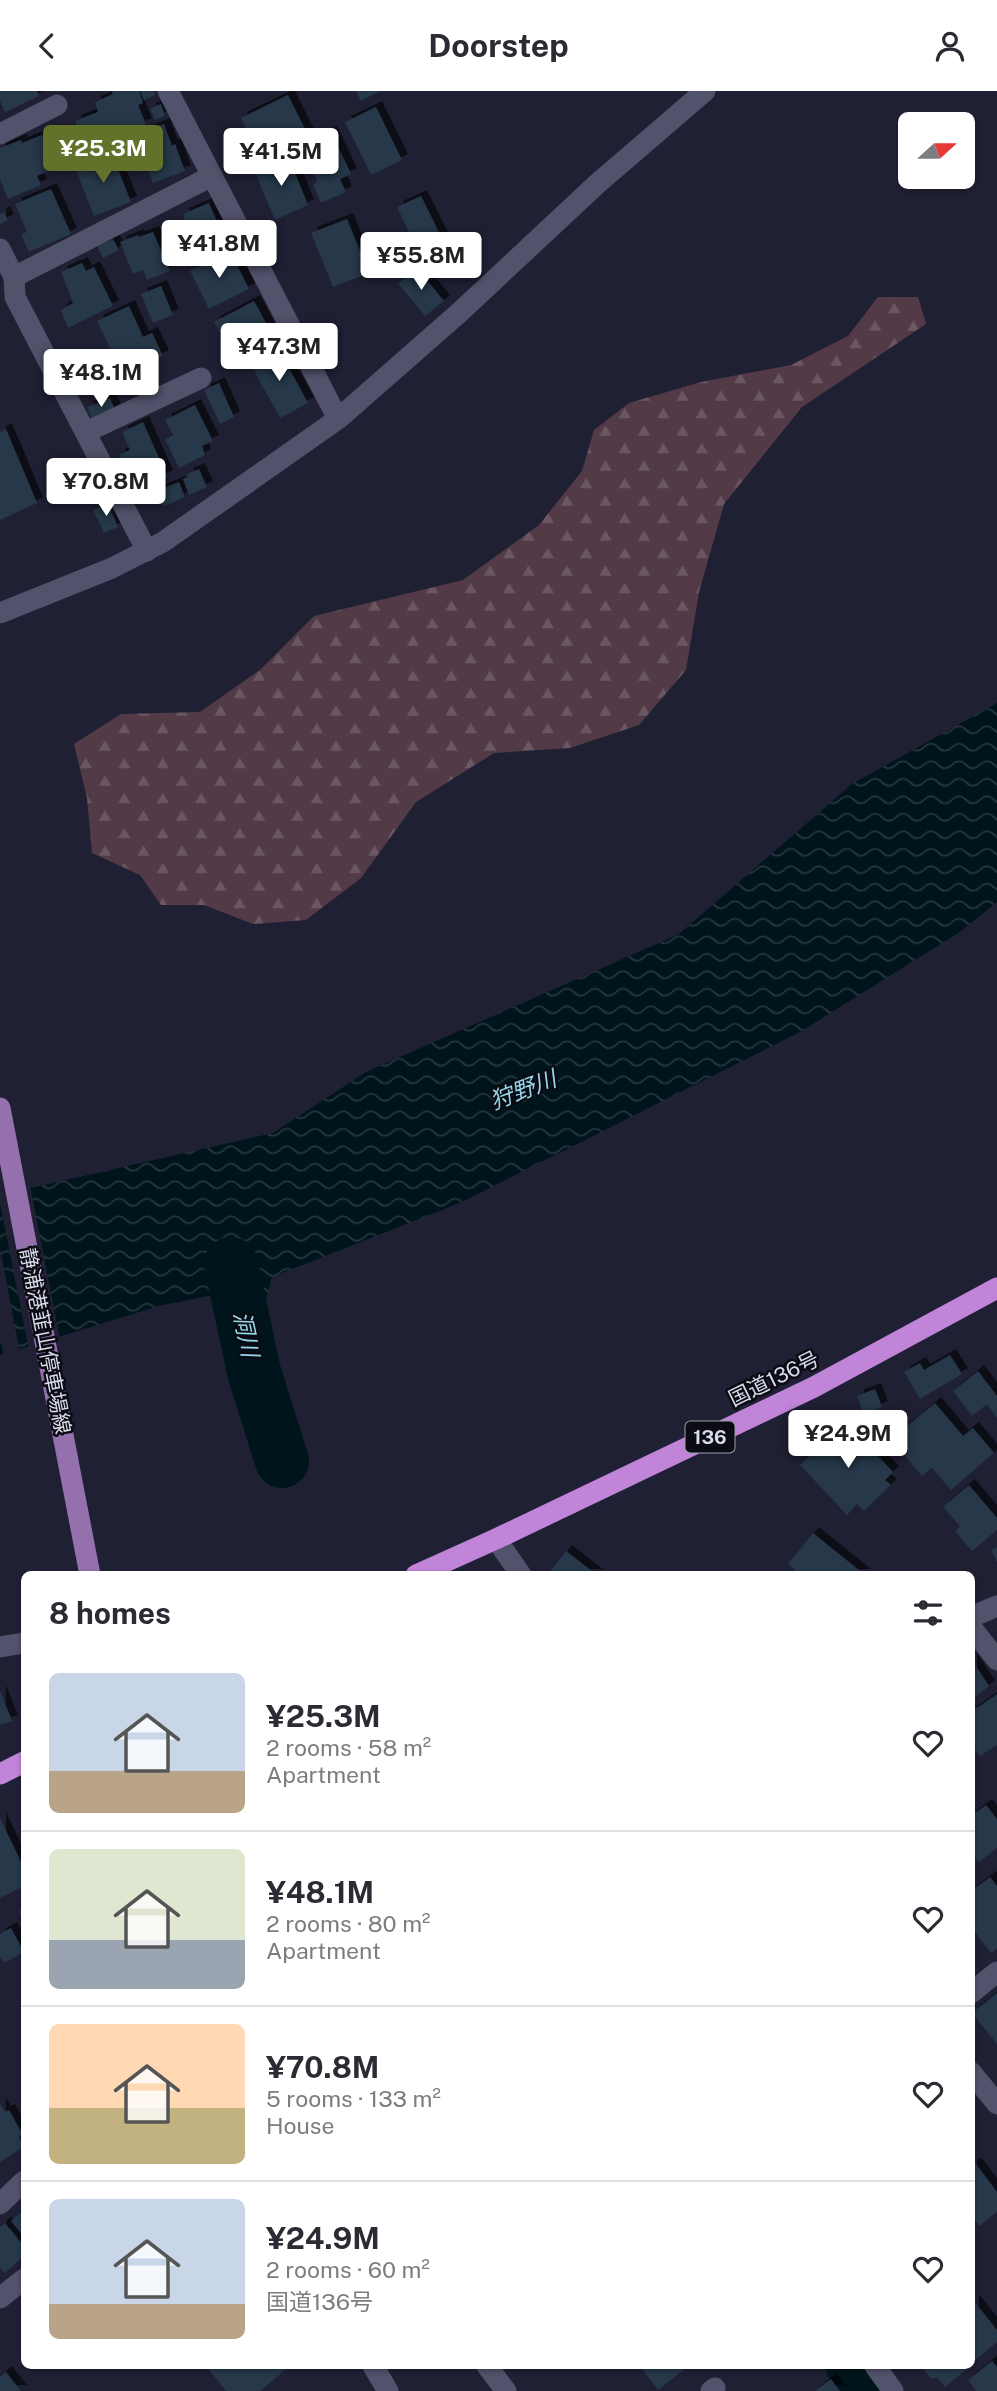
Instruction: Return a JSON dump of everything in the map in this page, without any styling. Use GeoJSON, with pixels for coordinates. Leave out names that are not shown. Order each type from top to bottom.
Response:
{"type":"FeatureCollection","features":[{"type":"Feature","properties":{"kind":"highway","name":"国道136号"},"geometry":{"type":"LineString","coordinates":[[425,1571],[814,1387],[997,1288]]}},
{"type":"Feature","properties":{"kind":"highway"},"geometry":{"type":"LineString","coordinates":[[0,1774],[21,1764]]}},
{"type":"Feature","properties":{"kind":"main road","name":"静浦港韮山停車場線"},"geometry":{"type":"LineString","coordinates":[[0,1108],[89,1571]]}},
{"type":"Feature","properties":{"kind":"street"},"geometry":{"type":"LineString","coordinates":[[168,91],[338,419]]}},
{"type":"Feature","properties":{"kind":"street"},"geometry":{"type":"LineString","coordinates":[[0,613],[147,551],[338,419],[597,184],[705,91]]}},
{"type":"Feature","properties":{"kind":"street"},"geometry":{"type":"LineString","coordinates":[[0,134],[57,105]]}},
{"type":"Feature","properties":{"kind":"street"},"geometry":{"type":"LineString","coordinates":[[10,295],[212,176]]}},
{"type":"Feature","properties":{"kind":"street"},"geometry":{"type":"LineString","coordinates":[[0,249],[10,295],[86,432],[147,551]]}},
{"type":"Feature","properties":{"kind":"street"},"geometry":{"type":"LineString","coordinates":[[86,432],[201,378]]}},
{"type":"Feature","properties":{"kind":"street"},"geometry":{"type":"LineString","coordinates":[[496,1539],[518,1571]]}},
{"type":"Feature","properties":{"kind":"street"},"geometry":{"type":"LineString","coordinates":[[975,1616],[997,1606]]}},
{"type":"Feature","properties":{"kind":"street"},"geometry":{"type":"LineString","coordinates":[[975,1632],[997,1660]]}},
{"type":"Feature","properties":{"kind":"street"},"geometry":{"type":"LineString","coordinates":[[0,1647],[21,1644]]}},
{"type":"Feature","properties":{"kind":"street"},"geometry":{"type":"LineString","coordinates":[[975,1990],[997,1972]]}},
{"type":"Feature","properties":{"kind":"street"},"geometry":{"type":"LineString","coordinates":[[975,2076],[997,2104]]}},
{"type":"Feature","properties":{"kind":"street"},"geometry":{"type":"LineString","coordinates":[[0,2204],[21,2184]]}},
{"type":"Feature","properties":{"kind":"street"},"geometry":{"type":"LineString","coordinates":[[0,2298],[21,2281]]}},
{"type":"Feature","properties":{"kind":"street"},"geometry":{"type":"LineString","coordinates":[[375,2369],[388,2391]]}},
{"type":"Feature","properties":{"kind":"street"},"geometry":{"type":"LineString","coordinates":[[489,2369],[506,2391]]}},
{"type":"Feature","properties":{"kind":"street"},"geometry":{"type":"LineString","coordinates":[[877,2369],[893,2391]]}},
{"type":"Feature","properties":{"kind":"green space"},"geometry":{"type":"Polygon","coordinates":[[[878,297],[918,297],[926,324],[802,407],[724,504],[699,592],[686,670],[639,725],[570,748],[494,753],[416,802],[361,878],[306,920],[253,924],[204,905],[161,905],[140,875],[92,853],[87,798],[74,744],[121,714],[200,712],[260,670],[314,616],[463,580],[539,525],[582,471],[594,430],[629,403],[701,382],[791,365],[848,336],[878,297]]]}},
{"type":"Feature","properties":{"kind":"water","name":"狩野川"},"geometry":{"type":"Polygon","coordinates":[[[997,703],[997,902],[960,932],[800,1032],[460,1203],[272,1277],[262,1333],[241,1339],[214,1295],[159,1306],[0,1355],[0,1195],[273,1133],[366,1072],[679,934],[852,784],[997,703]]]}},
{"type":"Feature","properties":{"kind":"pier"},"geometry":{"type":"Polygon","coordinates":[[[30,1185],[60,1340],[29,1350],[0,1203],[0,1191],[30,1185]]]}},
{"type":"Feature","properties":{"kind":"pier"},"geometry":{"type":"Polygon","coordinates":[[[0,1248],[20,1353],[4,1357],[0,1338],[0,1248]]]}},
{"type":"Feature","properties":{"kind":"building"},"geometry":{"type":"Polygon","coordinates":[[[0,91],[37,91],[39,96],[5,112],[0,101],[0,91]]]}},
{"type":"Feature","properties":{"kind":"building"},"geometry":{"type":"Polygon","coordinates":[[[112,91],[139,91],[143,103],[138,105],[146,124],[87,150],[75,121],[98,112],[95,102],[113,94],[112,91]]]}},
{"type":"Feature","properties":{"kind":"building"},"geometry":{"type":"Polygon","coordinates":[[[140,91],[154,91],[155,95],[144,100],[140,91]]]}},
{"type":"Feature","properties":{"kind":"building"},"geometry":{"type":"Polygon","coordinates":[[[356,91],[380,91],[361,101],[356,91]]]}},
{"type":"Feature","properties":{"kind":"building"},"geometry":{"type":"Polygon","coordinates":[[[288,95],[308,135],[260,157],[241,118],[288,95]]]}},
{"type":"Feature","properties":{"kind":"building"},"geometry":{"type":"Polygon","coordinates":[[[161,104],[165,116],[155,120],[150,109],[161,104]]]}},
{"type":"Feature","properties":{"kind":"building"},"geometry":{"type":"Polygon","coordinates":[[[376,107],[402,160],[371,175],[345,122],[376,107]]]}},
{"type":"Feature","properties":{"kind":"building"},"geometry":{"type":"Polygon","coordinates":[[[164,124],[185,171],[153,183],[134,136],[164,124]]]}},
{"type":"Feature","properties":{"kind":"building"},"geometry":{"type":"Polygon","coordinates":[[[331,132],[351,174],[340,179],[346,192],[321,203],[313,185],[317,181],[300,146],[331,132]]]}},
{"type":"Feature","properties":{"kind":"building"},"geometry":{"type":"Polygon","coordinates":[[[42,135],[56,168],[37,176],[41,185],[8,199],[0,179],[0,148],[42,135]]]}},
{"type":"Feature","properties":{"kind":"building"},"geometry":{"type":"Polygon","coordinates":[[[112,154],[131,202],[94,216],[75,168],[112,154]]]}},
{"type":"Feature","properties":{"kind":"building"},"geometry":{"type":"Polygon","coordinates":[[[288,156],[308,205],[275,220],[254,170],[288,156]]]}},
{"type":"Feature","properties":{"kind":"building"},"geometry":{"type":"Polygon","coordinates":[[[51,189],[71,234],[29,252],[21,234],[27,232],[15,204],[51,189]]]}},
{"type":"Feature","properties":{"kind":"building"},"geometry":{"type":"Polygon","coordinates":[[[421,196],[453,261],[429,273],[397,207],[421,196]]]}},
{"type":"Feature","properties":{"kind":"building"},"geometry":{"type":"Polygon","coordinates":[[[209,203],[227,245],[203,256],[197,242],[190,245],[181,226],[186,223],[183,214],[209,203]]]}},
{"type":"Feature","properties":{"kind":"building"},"geometry":{"type":"Polygon","coordinates":[[[4,212],[8,220],[0,224],[0,214],[4,212]]]}},
{"type":"Feature","properties":{"kind":"building"},"geometry":{"type":"Polygon","coordinates":[[[347,219],[369,273],[333,287],[311,233],[347,219]]]}},
{"type":"Feature","properties":{"kind":"building"},"geometry":{"type":"Polygon","coordinates":[[[153,232],[170,271],[147,280],[143,270],[133,274],[120,242],[153,232]]]}},
{"type":"Feature","properties":{"kind":"building"},"geometry":{"type":"Polygon","coordinates":[[[113,239],[119,250],[103,258],[97,246],[113,239]]]}},
{"type":"Feature","properties":{"kind":"building"},"geometry":{"type":"Polygon","coordinates":[[[230,251],[249,289],[209,309],[190,271],[230,251]]]}},
{"type":"Feature","properties":{"kind":"building"},"geometry":{"type":"Polygon","coordinates":[[[82,263],[86,271],[94,267],[113,306],[68,328],[61,310],[73,303],[61,272],[82,263]]]}},
{"type":"Feature","properties":{"kind":"building"},"geometry":{"type":"Polygon","coordinates":[[[417,268],[444,301],[425,316],[398,283],[417,268]]]}},
{"type":"Feature","properties":{"kind":"building"},"geometry":{"type":"Polygon","coordinates":[[[161,286],[173,315],[153,323],[141,294],[161,286]]]}},
{"type":"Feature","properties":{"kind":"building"},"geometry":{"type":"Polygon","coordinates":[[[254,301],[273,336],[234,357],[214,322],[254,301]]]}},
{"type":"Feature","properties":{"kind":"building"},"geometry":{"type":"Polygon","coordinates":[[[129,306],[143,337],[152,333],[163,356],[134,369],[130,359],[118,365],[97,321],[129,306]]]}},
{"type":"Feature","properties":{"kind":"building"},"geometry":{"type":"Polygon","coordinates":[[[278,348],[308,403],[280,418],[250,363],[278,348]]]}},
{"type":"Feature","properties":{"kind":"building"},"geometry":{"type":"Polygon","coordinates":[[[219,383],[234,417],[220,424],[204,390],[219,383]]]}},
{"type":"Feature","properties":{"kind":"building"},"geometry":{"type":"Polygon","coordinates":[[[110,398],[115,410],[92,419],[87,407],[110,398]]]}},
{"type":"Feature","properties":{"kind":"building"},"geometry":{"type":"Polygon","coordinates":[[[195,405],[213,441],[202,446],[205,455],[179,468],[165,439],[173,435],[165,420],[195,405]]]}},
{"type":"Feature","properties":{"kind":"building"},"geometry":{"type":"Polygon","coordinates":[[[143,422],[167,476],[149,485],[143,473],[133,477],[129,466],[125,468],[119,455],[130,450],[122,432],[143,422]]]}},
{"type":"Feature","properties":{"kind":"building"},"geometry":{"type":"Polygon","coordinates":[[[6,429],[37,503],[0,520],[0,432],[6,429]]]}},
{"type":"Feature","properties":{"kind":"building"},"geometry":{"type":"Polygon","coordinates":[[[199,469],[207,487],[189,495],[183,479],[188,477],[187,474],[199,469]]]}},
{"type":"Feature","properties":{"kind":"building"},"geometry":{"type":"Polygon","coordinates":[[[179,482],[185,497],[164,506],[157,491],[179,482]]]}},
{"type":"Feature","properties":{"kind":"building"},"geometry":{"type":"Polygon","coordinates":[[[108,504],[118,527],[104,533],[93,510],[108,504]]]}},
{"type":"Feature","properties":{"kind":"building"},"geometry":{"type":"Polygon","coordinates":[[[950,1355],[962,1374],[920,1399],[904,1372],[920,1363],[924,1370],[950,1355]]]}},
{"type":"Feature","properties":{"kind":"building"},"geometry":{"type":"Polygon","coordinates":[[[978,1371],[997,1396],[997,1418],[987,1404],[972,1416],[953,1391],[978,1371]]]}},
{"type":"Feature","properties":{"kind":"building"},"geometry":{"type":"Polygon","coordinates":[[[875,1389],[882,1407],[864,1414],[857,1396],[875,1389]]]}},
{"type":"Feature","properties":{"kind":"building"},"geometry":{"type":"Polygon","coordinates":[[[935,1403],[963,1436],[973,1428],[994,1453],[951,1490],[932,1468],[922,1476],[897,1446],[907,1438],[901,1431],[935,1403]]]}},
{"type":"Feature","properties":{"kind":"building"},"geometry":{"type":"Polygon","coordinates":[[[846,1422],[893,1472],[885,1480],[891,1485],[864,1511],[857,1504],[847,1515],[800,1465],[846,1422]]]}},
{"type":"Feature","properties":{"kind":"building"},"geometry":{"type":"Polygon","coordinates":[[[969,1485],[997,1518],[997,1530],[972,1551],[955,1531],[960,1526],[943,1507],[969,1485]]]}},
{"type":"Feature","properties":{"kind":"building"},"geometry":{"type":"Polygon","coordinates":[[[813,1533],[860,1571],[796,1571],[788,1564],[813,1533]]]}},
{"type":"Feature","properties":{"kind":"building"},"geometry":{"type":"Polygon","coordinates":[[[997,1547],[997,1562],[991,1550],[997,1547]]]}},
{"type":"Feature","properties":{"kind":"building"},"geometry":{"type":"Polygon","coordinates":[[[566,1551],[592,1571],[550,1571],[566,1551]]]}},
{"type":"Feature","properties":{"kind":"building"},"geometry":{"type":"Polygon","coordinates":[[[975,1665],[989,1686],[975,1697],[975,1665]]]}},
{"type":"Feature","properties":{"kind":"building"},"geometry":{"type":"Polygon","coordinates":[[[0,1691],[12,1721],[0,1725],[0,1691]]]}},
{"type":"Feature","properties":{"kind":"building"},"geometry":{"type":"Polygon","coordinates":[[[997,1694],[997,1745],[980,1756],[975,1750],[975,1709],[997,1694]]]}},
{"type":"Feature","properties":{"kind":"building"},"geometry":{"type":"Polygon","coordinates":[[[986,1805],[997,1819],[997,1848],[979,1862],[975,1857],[975,1813],[986,1805]]]}},
{"type":"Feature","properties":{"kind":"building"},"geometry":{"type":"Polygon","coordinates":[[[0,1818],[21,1862],[21,1888],[0,1898],[0,1818]]]}},
{"type":"Feature","properties":{"kind":"building"},"geometry":{"type":"Polygon","coordinates":[[[990,1877],[997,1886],[997,1949],[991,1953],[975,1932],[975,1888],[990,1877]]]}},
{"type":"Feature","properties":{"kind":"building"},"geometry":{"type":"Polygon","coordinates":[[[11,1928],[21,1946],[21,1954],[4,1963],[0,1956],[0,1934],[11,1928]]]}},
{"type":"Feature","properties":{"kind":"building"},"geometry":{"type":"Polygon","coordinates":[[[997,1993],[997,2044],[975,2017],[975,2011],[997,1993]]]}},
{"type":"Feature","properties":{"kind":"building"},"geometry":{"type":"Polygon","coordinates":[[[0,2104],[5,2112],[9,2110],[21,2131],[21,2149],[0,2162],[0,2104]]]}},
{"type":"Feature","properties":{"kind":"building"},"geometry":{"type":"Polygon","coordinates":[[[975,2163],[997,2192],[997,2212],[979,2226],[975,2221],[975,2163]]]}},
{"type":"Feature","properties":{"kind":"building"},"geometry":{"type":"Polygon","coordinates":[[[21,2212],[21,2233],[11,2221],[21,2212]]]}},
{"type":"Feature","properties":{"kind":"building"},"geometry":{"type":"Polygon","coordinates":[[[5,2223],[21,2242],[21,2259],[5,2273],[0,2268],[0,2227],[5,2223]]]}},
{"type":"Feature","properties":{"kind":"building"},"geometry":{"type":"Polygon","coordinates":[[[975,2302],[997,2330],[997,2342],[975,2360],[975,2302]]]}},
{"type":"Feature","properties":{"kind":"building"},"geometry":{"type":"Polygon","coordinates":[[[992,2361],[997,2367],[997,2391],[976,2391],[968,2380],[992,2361]]]}},
{"type":"Feature","properties":{"kind":"building"},"geometry":{"type":"Polygon","coordinates":[[[286,2369],[260,2391],[226,2391],[209,2370],[286,2369]]]}},
{"type":"Feature","properties":{"kind":"building"},"geometry":{"type":"Polygon","coordinates":[[[642,2369],[685,2369],[658,2390],[642,2369]]]}},
{"type":"Feature","properties":{"kind":"building"},"geometry":{"type":"Polygon","coordinates":[[[923,2369],[966,2370],[945,2387],[937,2377],[931,2379],[923,2369]]]}},
{"type":"Feature","properties":{"kind":"building"},"geometry":{"type":"Polygon","coordinates":[[[6,2372],[21,2391],[0,2391],[0,2377],[6,2372]]]}},
{"type":"Feature","properties":{"kind":"building"},"geometry":{"type":"Polygon","coordinates":[[[831,2379],[840,2391],[815,2391],[831,2379]]]}},
{"type":"Feature","properties":{"kind":"waterway","name":"洞川"},"geometry":{"type":"LineString","coordinates":[[231,1264],[254,1372],[282,1461]]}},
{"type":"Feature","properties":{"kind":"waterway","name":"洞川"},"geometry":{"type":"LineString","coordinates":[[855,2369],[872,2391]]}}]}
